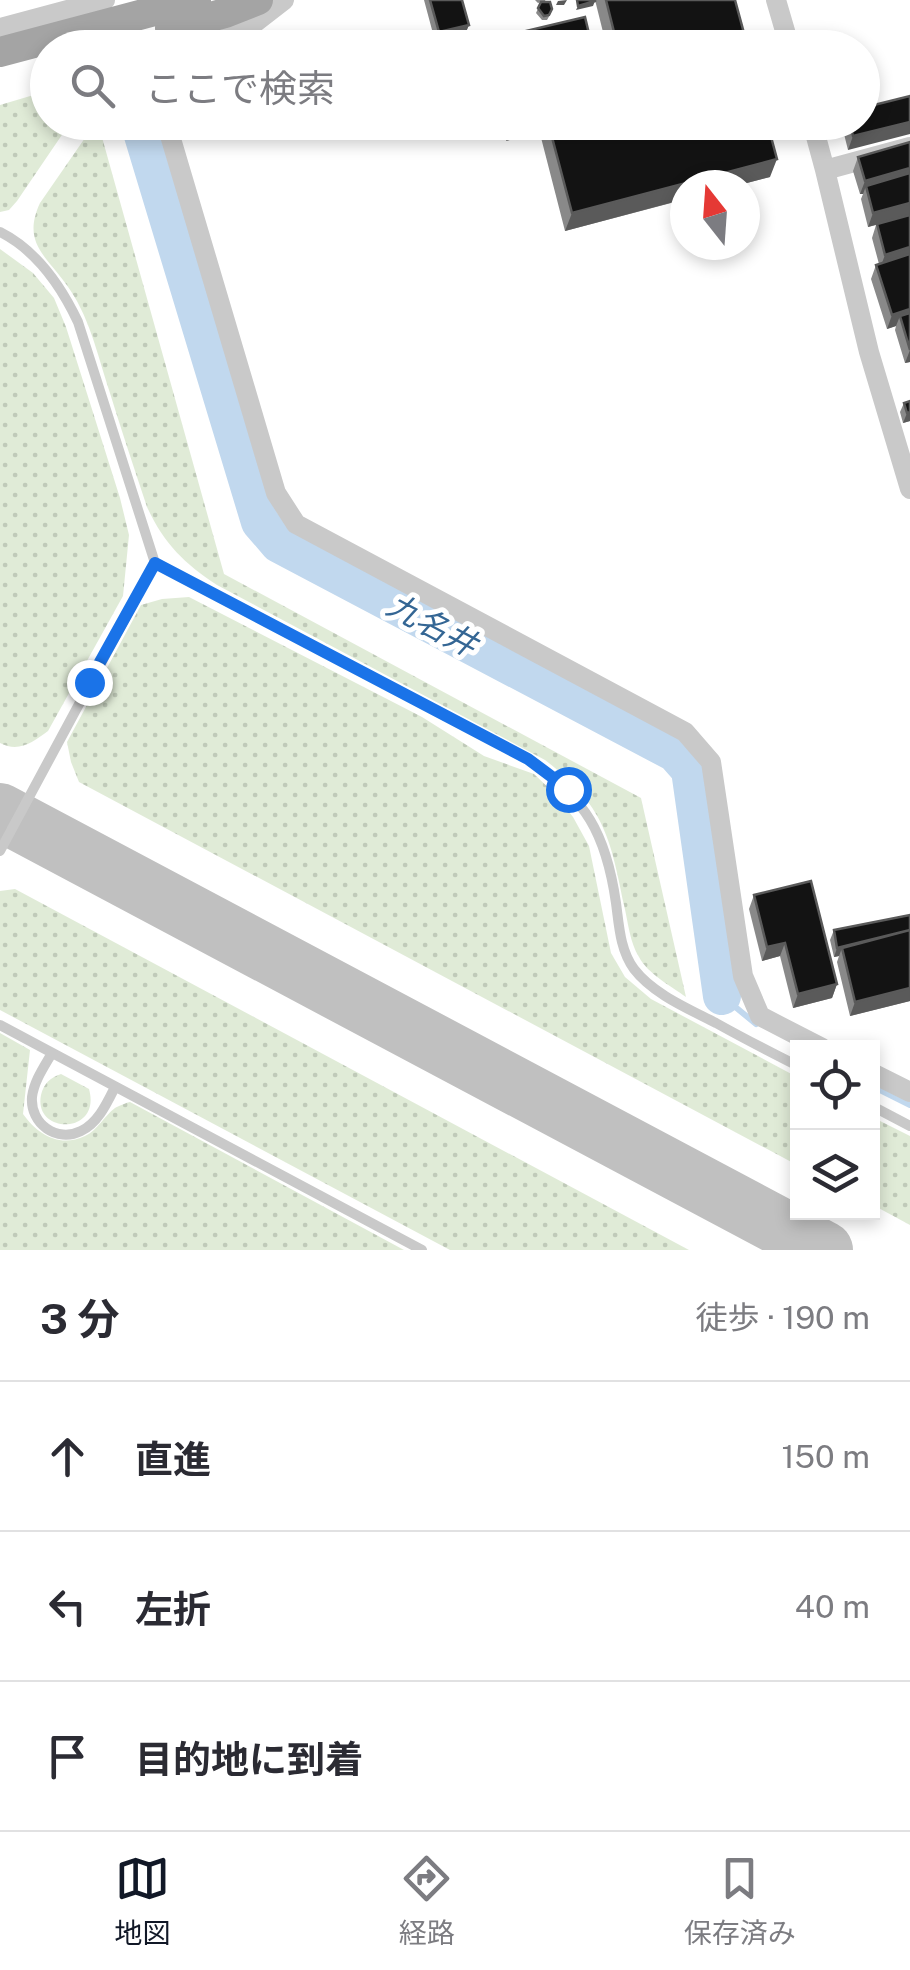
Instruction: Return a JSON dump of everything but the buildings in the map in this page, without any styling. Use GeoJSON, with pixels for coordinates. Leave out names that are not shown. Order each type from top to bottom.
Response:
{"type":"FeatureCollection","features":[{"type":"Feature","properties":{"kind":"main road"},"geometry":{"type":"LineString","coordinates":[[83,30],[196,0]]}},
{"type":"Feature","properties":{"kind":"main road"},"geometry":{"type":"LineString","coordinates":[[161,30],[258,0]]}},
{"type":"Feature","properties":{"kind":"main road"},"geometry":{"type":"LineString","coordinates":[[0,52],[30,44]]}},
{"type":"Feature","properties":{"kind":"main road"},"geometry":{"type":"LineString","coordinates":[[0,74],[30,66]]}},
{"type":"Feature","properties":{"kind":"street"},"geometry":{"type":"LineString","coordinates":[[0,28],[105,0]]}},
{"type":"Feature","properties":{"kind":"street"},"geometry":{"type":"LineString","coordinates":[[246,30],[284,0]]}},
{"type":"Feature","properties":{"kind":"street"},"geometry":{"type":"LineString","coordinates":[[776,0],[785,30]]}},
{"type":"Feature","properties":{"kind":"street"},"geometry":{"type":"LineString","coordinates":[[171,140],[276,493],[296,524],[686,732],[711,762],[744,976],[760,1016],[806,1040]]}},
{"type":"Feature","properties":{"kind":"street"},"geometry":{"type":"LineString","coordinates":[[817,140],[868,352],[910,489]]}},
{"type":"Feature","properties":{"kind":"street"},"geometry":{"type":"LineString","coordinates":[[825,170],[910,147]]}},
{"type":"Feature","properties":{"kind":"street"},"geometry":{"type":"LineString","coordinates":[[880,1077],[910,1092]]}},
{"type":"Feature","properties":{"kind":"lane"},"geometry":{"type":"LineString","coordinates":[[0,232],[51,275],[72,310],[155,563],[528,759],[552,776],[568,789],[596,829],[613,880],[624,952],[635,970],[676,1002],[790,1062]]}},
{"type":"Feature","properties":{"kind":"lane"},"geometry":{"type":"LineString","coordinates":[[0,852],[155,563]]}},
{"type":"Feature","properties":{"kind":"lane"},"geometry":{"type":"LineString","coordinates":[[0,1025],[422,1250]]}},
{"type":"Feature","properties":{"kind":"lane"},"geometry":{"type":"LineString","coordinates":[[52,1053],[32,1095],[32,1108],[45,1129],[67,1135],[78,1133],[98,1117],[115,1087]]}},
{"type":"Feature","properties":{"kind":"lane"},"geometry":{"type":"LineString","coordinates":[[880,1110],[910,1126]]}},
{"type":"Feature","properties":{"kind":"green space"},"geometry":{"type":"Polygon","coordinates":[[[30,96],[30,140],[58,140],[17,201],[9,210],[0,212],[0,105],[30,96]]]}},
{"type":"Feature","properties":{"kind":"green space"},"geometry":{"type":"Polygon","coordinates":[[[84,140],[103,140],[224,574],[641,798],[686,997],[654,974],[636,951],[608,840],[592,807],[564,776],[545,760],[217,585],[168,542],[147,507],[87,321],[38,247],[34,228],[40,203],[84,140]]]}},
{"type":"Feature","properties":{"kind":"green space"},"geometry":{"type":"Polygon","coordinates":[[[0,249],[33,273],[54,298],[129,535],[123,596],[48,731],[13,747],[0,743],[0,249]]]}},
{"type":"Feature","properties":{"kind":"green space"},"geometry":{"type":"Polygon","coordinates":[[[189,597],[422,717],[484,756],[534,774],[573,817],[589,846],[611,953],[625,977],[651,999],[790,1073],[790,1161],[79,782],[67,742],[141,605],[189,597]]]}},
{"type":"Feature","properties":{"kind":"green space"},"geometry":{"type":"Polygon","coordinates":[[[15,889],[689,1250],[450,1250],[0,1010],[0,891],[15,889]]]}},
{"type":"Feature","properties":{"kind":"green space"},"geometry":{"type":"Polygon","coordinates":[[[0,1033],[30,1050],[23,1114],[50,1137],[67,1141],[85,1136],[115,1108],[130,1102],[404,1250],[0,1250],[0,1033]]]}},
{"type":"Feature","properties":{"kind":"green space"},"geometry":{"type":"Polygon","coordinates":[[[61,1074],[89,1089],[86,1115],[77,1122],[56,1123],[41,1108],[44,1087],[61,1074]]]}},
{"type":"Feature","properties":{"kind":"green space"},"geometry":{"type":"Polygon","coordinates":[[[880,1121],[910,1136],[910,1225],[880,1209],[880,1121]]]}},
{"type":"Feature","properties":{"kind":"waterway","name":"九名井"},"geometry":{"type":"LineString","coordinates":[[144,140],[260,522],[279,544],[675,753],[690,770],[722,996]]}},
{"type":"Feature","properties":{"kind":"waterway","name":"九名井"},"geometry":{"type":"LineString","coordinates":[[722,996],[756,1024]]}},
{"type":"Feature","properties":{"kind":"waterway","name":"九名井"},"geometry":{"type":"LineString","coordinates":[[880,1090],[910,1105]]}},
{"type":"Feature","properties":{"kind":"taxiway"},"geometry":{"type":"LineString","coordinates":[[0,812],[824,1250]]}},
{"type":"Feature","properties":{"kind":"route"},"geometry":{"type":"LineString","coordinates":[[89,682],[155,563],[528,759],[568,789]]}}]}
